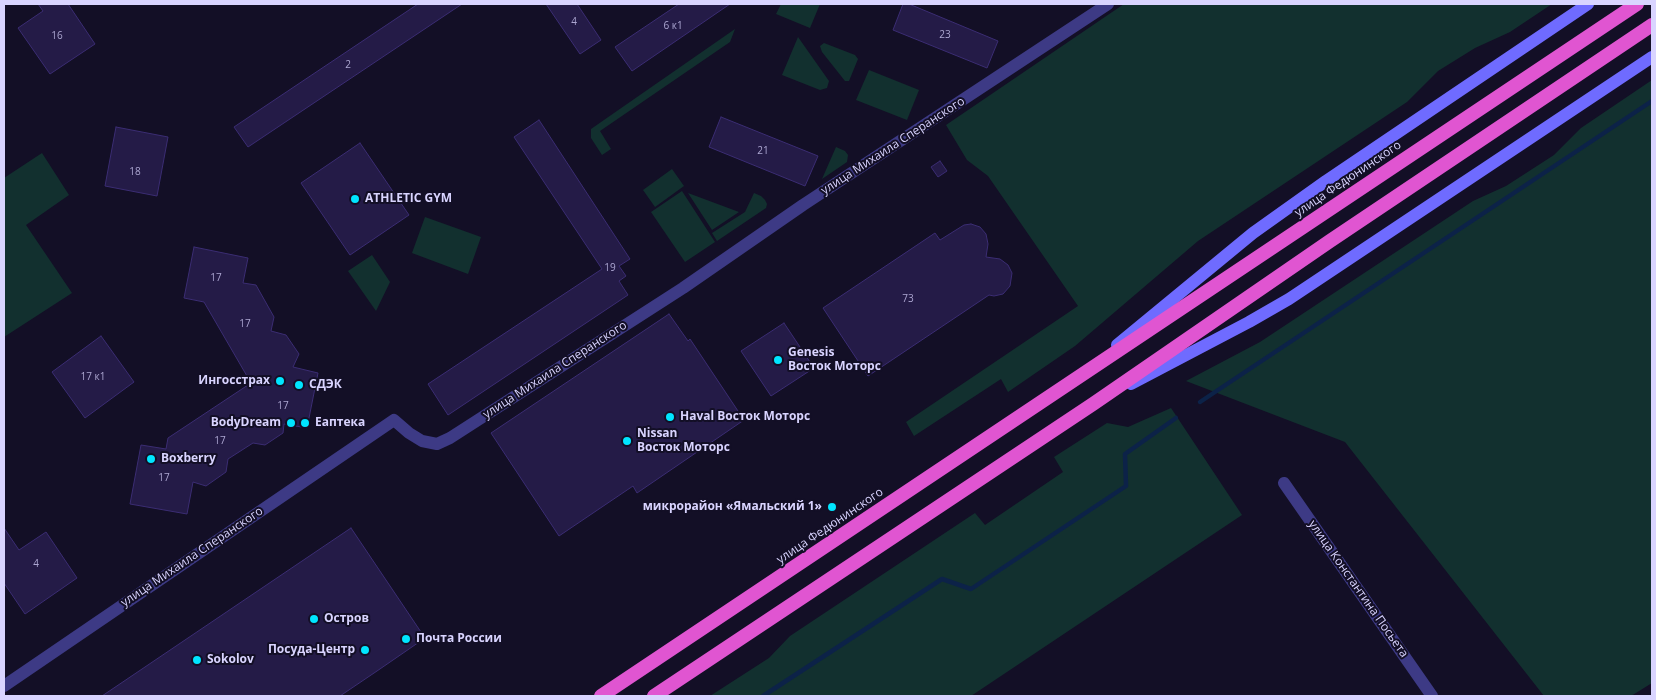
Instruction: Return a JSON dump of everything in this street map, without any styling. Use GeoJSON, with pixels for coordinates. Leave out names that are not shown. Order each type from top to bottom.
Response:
{"type":"FeatureCollection","features":[{"type":"Feature","properties":{"kind":"highway","name":"улица Федюнинского"},"geometry":{"type":"LineString","coordinates":[[601,696],[1637,4]]}},
{"type":"Feature","properties":{"kind":"highway"},"geometry":{"type":"LineString","coordinates":[[654,696],[1093,404],[1330,241],[1652,25]]}},
{"type":"Feature","properties":{"kind":"main road","name":"улица Федюнинского"},"geometry":{"type":"LineString","coordinates":[[1075,380],[1252,233],[1588,4]]}},
{"type":"Feature","properties":{"kind":"main road"},"geometry":{"type":"LineString","coordinates":[[1093,404],[1250,322],[1289,299],[1652,57]]}},
{"type":"Feature","properties":{"kind":"street","name":"улица Михаила Сперанского"},"geometry":{"type":"LineString","coordinates":[[4,686],[394,420],[422,441],[437,444],[450,438],[683,288],[803,205],[1108,4]]}},
{"type":"Feature","properties":{"kind":"street","name":"улица Константина Посьета"},"geometry":{"type":"LineString","coordinates":[[1284,483],[1432,696]]}},
{"type":"Feature","properties":{"kind":"green space"},"geometry":{"type":"Polygon","coordinates":[[[781,4],[820,4],[810,28],[776,14],[781,4]]]}},
{"type":"Feature","properties":{"kind":"green space"},"geometry":{"type":"Polygon","coordinates":[[[1124,4],[1552,4],[1510,32],[1475,48],[1438,71],[1407,102],[1198,241],[1075,346],[1008,392],[1001,379],[914,436],[906,422],[1078,306],[988,176],[967,160],[946,125],[1124,4]]]}},
{"type":"Feature","properties":{"kind":"green space"},"geometry":{"type":"Polygon","coordinates":[[[735,29],[730,42],[600,131],[611,149],[602,155],[591,138],[591,129],[735,29]]]}},
{"type":"Feature","properties":{"kind":"green space"},"geometry":{"type":"Polygon","coordinates":[[[798,37],[829,81],[827,88],[820,90],[782,75],[798,37]]]}},
{"type":"Feature","properties":{"kind":"green space"},"geometry":{"type":"Polygon","coordinates":[[[824,43],[855,55],[858,59],[849,81],[845,81],[822,52],[820,46],[824,43]]]}},
{"type":"Feature","properties":{"kind":"green space"},"geometry":{"type":"Polygon","coordinates":[[[869,70],[919,90],[907,120],[856,100],[869,70]]]}},
{"type":"Feature","properties":{"kind":"green space"},"geometry":{"type":"Polygon","coordinates":[[[1652,80],[1652,683],[1631,696],[1544,696],[1345,442],[1186,381],[1260,342],[1473,201],[1506,186],[1554,155],[1581,128],[1652,80]]]}},
{"type":"Feature","properties":{"kind":"green space"},"geometry":{"type":"Polygon","coordinates":[[[836,147],[845,151],[848,155],[847,162],[822,179],[836,147]]]}},
{"type":"Feature","properties":{"kind":"green space"},"geometry":{"type":"Polygon","coordinates":[[[42,153],[69,195],[26,225],[72,293],[4,337],[4,178],[42,153]]]}},
{"type":"Feature","properties":{"kind":"green space"},"geometry":{"type":"Polygon","coordinates":[[[672,169],[684,186],[655,207],[643,190],[672,169]]]}},
{"type":"Feature","properties":{"kind":"green space"},"geometry":{"type":"Polygon","coordinates":[[[682,191],[715,242],[685,262],[651,212],[682,191]]]}},
{"type":"Feature","properties":{"kind":"green space"},"geometry":{"type":"Polygon","coordinates":[[[688,193],[739,212],[712,230],[688,193]]]}},
{"type":"Feature","properties":{"kind":"green space"},"geometry":{"type":"Polygon","coordinates":[[[754,193],[765,200],[766,208],[717,241],[712,233],[745,212],[754,193]]]}},
{"type":"Feature","properties":{"kind":"green space"},"geometry":{"type":"Polygon","coordinates":[[[425,217],[481,237],[468,274],[412,253],[425,217]]]}},
{"type":"Feature","properties":{"kind":"green space"},"geometry":{"type":"Polygon","coordinates":[[[372,255],[390,282],[376,311],[348,271],[372,255]]]}},
{"type":"Feature","properties":{"kind":"green space"},"geometry":{"type":"Polygon","coordinates":[[[1171,408],[1242,515],[971,696],[710,696],[769,658],[790,636],[975,513],[985,525],[1063,472],[1054,457],[1107,423],[1128,427],[1171,408]]]}},
{"type":"Feature","properties":{"kind":"building"},"geometry":{"type":"Polygon","coordinates":[[[38,4],[68,4],[95,44],[50,74],[18,28],[43,11],[38,4]]]}},
{"type":"Feature","properties":{"kind":"building"},"geometry":{"type":"Polygon","coordinates":[[[418,4],[462,4],[248,147],[234,127],[418,4]]]}},
{"type":"Feature","properties":{"kind":"building"},"geometry":{"type":"Polygon","coordinates":[[[546,4],[577,4],[601,40],[580,54],[546,4]]]}},
{"type":"Feature","properties":{"kind":"building"},"geometry":{"type":"Polygon","coordinates":[[[679,4],[730,4],[632,71],[615,47],[679,4]]]}},
{"type":"Feature","properties":{"kind":"building"},"geometry":{"type":"Polygon","coordinates":[[[903,4],[909,4],[998,41],[987,68],[893,30],[903,4]]]}},
{"type":"Feature","properties":{"kind":"building"},"geometry":{"type":"Polygon","coordinates":[[[721,117],[818,156],[805,186],[709,147],[721,117]]]}},
{"type":"Feature","properties":{"kind":"building"},"geometry":{"type":"Polygon","coordinates":[[[539,120],[630,259],[619,266],[626,276],[619,281],[628,295],[448,415],[428,384],[602,269],[514,137],[539,120]]]}},
{"type":"Feature","properties":{"kind":"building"},"geometry":{"type":"Polygon","coordinates":[[[116,127],[168,137],[157,196],[105,186],[116,127]]]}},
{"type":"Feature","properties":{"kind":"building","name":"ATHLETIC GYM"},"geometry":{"type":"Polygon","coordinates":[[[360,143],[409,215],[350,255],[301,183],[360,143]]]}},
{"type":"Feature","properties":{"kind":"building"},"geometry":{"type":"Polygon","coordinates":[[[940,161],[947,171],[938,177],[931,167],[940,161]]]}},
{"type":"Feature","properties":{"kind":"building"},"geometry":{"type":"Polygon","coordinates":[[[971,224],[980,227],[986,234],[988,244],[986,257],[1000,259],[1008,265],[1012,273],[1010,286],[1003,294],[989,295],[868,376],[823,308],[935,233],[940,240],[964,225],[971,224]]]}},
{"type":"Feature","properties":{"kind":"building"},"geometry":{"type":"Polygon","coordinates":[[[194,247],[248,258],[243,283],[256,285],[274,317],[271,331],[286,335],[299,354],[293,367],[318,373],[307,428],[284,424],[283,433],[265,445],[253,443],[228,459],[226,472],[206,486],[193,482],[187,514],[130,504],[141,445],[166,449],[168,438],[251,383],[204,302],[184,298],[194,247]]]}},
{"type":"Feature","properties":{"kind":"building","name":"Nissan Восток Моторс"},"geometry":{"type":"Polygon","coordinates":[[[669,314],[688,341],[690,339],[744,420],[637,493],[633,486],[559,536],[491,433],[669,314]]]}},
{"type":"Feature","properties":{"kind":"building","name":"Genesis Восток Моторс"},"geometry":{"type":"Polygon","coordinates":[[[784,323],[814,368],[771,396],[741,351],[784,323]]]}},
{"type":"Feature","properties":{"kind":"building"},"geometry":{"type":"Polygon","coordinates":[[[101,336],[134,382],[85,418],[52,372],[101,336]]]}},
{"type":"Feature","properties":{"kind":"building"},"geometry":{"type":"Polygon","coordinates":[[[4,528],[19,550],[46,532],[77,578],[25,614],[4,583],[4,528]]]}},
{"type":"Feature","properties":{"kind":"building","name":"Остров"},"geometry":{"type":"Polygon","coordinates":[[[351,528],[425,638],[340,696],[102,696],[351,528]]]}},
{"type":"Feature","properties":{"kind":"waterway"},"geometry":{"type":"LineString","coordinates":[[1200,402],[1652,101]]}},
{"type":"Feature","properties":{"kind":"waterway"},"geometry":{"type":"LineString","coordinates":[[763,696],[942,579],[971,589],[1126,486],[1125,454],[1176,418]]}},
{"type":"Feature","properties":{"kind":"place","name":"ATHLETIC GYM"},"geometry":{"type":"Point","coordinates":[355,199]}},
{"type":"Feature","properties":{"kind":"place","name":"Genesis Восток Моторс"},"geometry":{"type":"Point","coordinates":[778,360]}},
{"type":"Feature","properties":{"kind":"place","name":"Ингосстрах"},"geometry":{"type":"Point","coordinates":[280,381]}},
{"type":"Feature","properties":{"kind":"place","name":"СДЭК"},"geometry":{"type":"Point","coordinates":[299,385]}},
{"type":"Feature","properties":{"kind":"place","name":"Haval Восток Моторс"},"geometry":{"type":"Point","coordinates":[670,417]}},
{"type":"Feature","properties":{"kind":"place","name":"BodyDream"},"geometry":{"type":"Point","coordinates":[291,423]}},
{"type":"Feature","properties":{"kind":"place","name":"Еаптека"},"geometry":{"type":"Point","coordinates":[305,423]}},
{"type":"Feature","properties":{"kind":"place","name":"Nissan Восток Моторс"},"geometry":{"type":"Point","coordinates":[627,441]}},
{"type":"Feature","properties":{"kind":"place","name":"Boxberry"},"geometry":{"type":"Point","coordinates":[151,459]}},
{"type":"Feature","properties":{"kind":"place","name":"микрорайон «Ямальский 1»"},"geometry":{"type":"Point","coordinates":[832,507]}},
{"type":"Feature","properties":{"kind":"place","name":"Остров"},"geometry":{"type":"Point","coordinates":[314,619]}},
{"type":"Feature","properties":{"kind":"place","name":"Почта России"},"geometry":{"type":"Point","coordinates":[406,639]}},
{"type":"Feature","properties":{"kind":"place","name":"Посуда-Центр"},"geometry":{"type":"Point","coordinates":[365,650]}},
{"type":"Feature","properties":{"kind":"place","name":"Sokolov"},"geometry":{"type":"Point","coordinates":[197,660]}}]}
